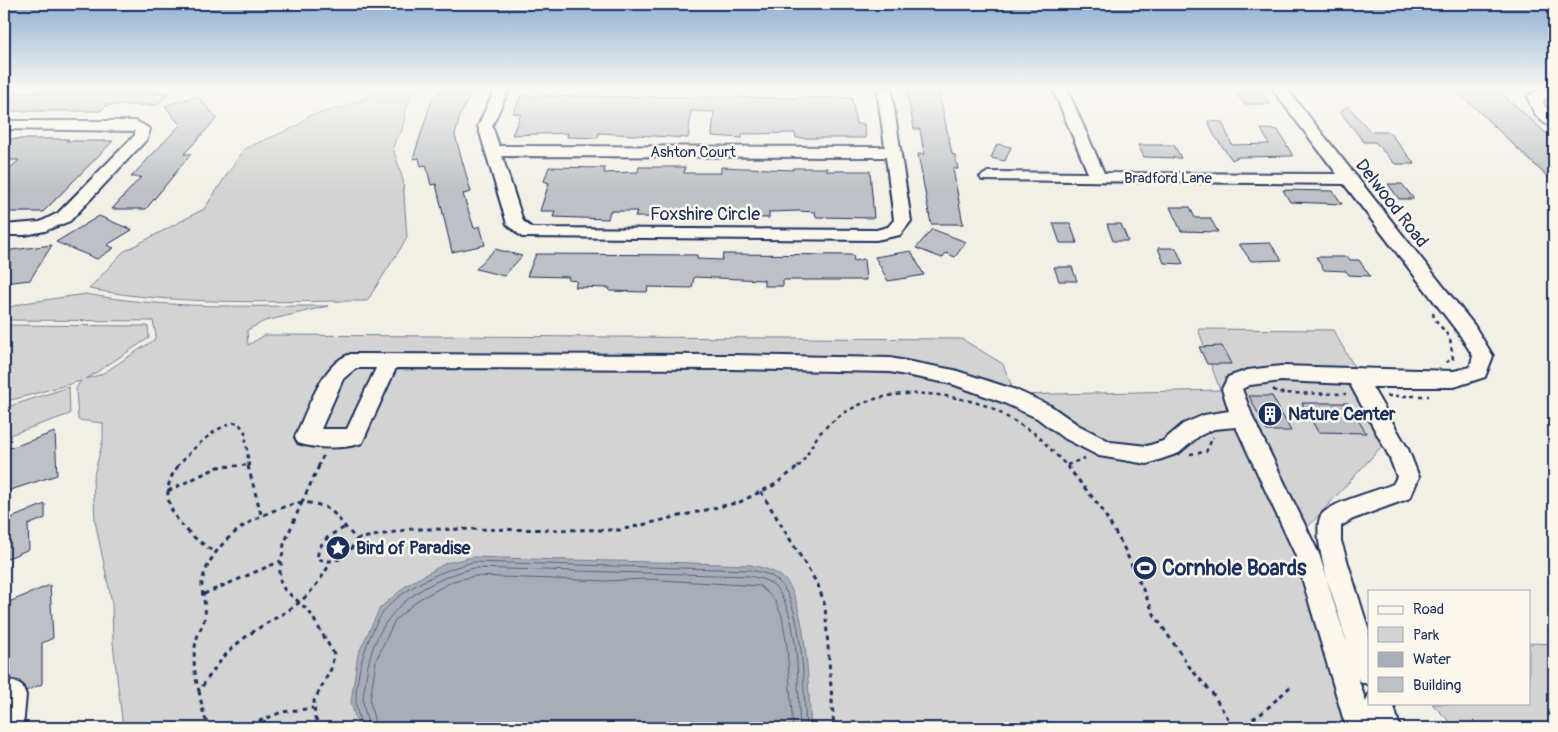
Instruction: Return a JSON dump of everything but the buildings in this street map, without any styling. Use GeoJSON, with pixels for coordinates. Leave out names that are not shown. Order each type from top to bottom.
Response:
{"type":"FeatureCollection","features":[{"type":"Feature","properties":{"kind":"street","name":"Foxshire Circle"},"geometry":{"type":"LineString","coordinates":[[486,123],[485,126],[492,151],[515,224],[528,233],[856,235],[876,235],[894,231],[903,221],[889,123]]}},
{"type":"Feature","properties":{"kind":"street"},"geometry":{"type":"LineString","coordinates":[[1075,123],[1098,178]]}},
{"type":"Feature","properties":{"kind":"street","name":"Delwood Road"},"geometry":{"type":"LineString","coordinates":[[1305,123],[1467,330],[1484,356],[1478,372],[1436,387]]}},
{"type":"Feature","properties":{"kind":"street"},"geometry":{"type":"LineString","coordinates":[[4,125],[136,125],[143,129],[142,136],[64,217],[45,226],[25,230],[4,230]]}},
{"type":"Feature","properties":{"kind":"street","name":"Ashton Court"},"geometry":{"type":"LineString","coordinates":[[492,151],[893,152]]}},
{"type":"Feature","properties":{"kind":"street","name":"Bradford Lane"},"geometry":{"type":"LineString","coordinates":[[988,177],[1348,179]]}},
{"type":"Feature","properties":{"kind":"street"},"geometry":{"type":"LineString","coordinates":[[389,361],[354,437],[306,437],[335,375],[351,361],[389,361],[732,362],[890,365],[954,377],[1009,396],[1044,412],[1070,431],[1107,450],[1147,455],[1171,447],[1191,430],[1205,424],[1242,418]]}},
{"type":"Feature","properties":{"kind":"street"},"geometry":{"type":"LineString","coordinates":[[1360,728],[1307,554],[1242,418],[1232,389],[1235,382],[1242,378],[1263,374],[1368,387],[1436,387]]}},
{"type":"Feature","properties":{"kind":"street"},"geometry":{"type":"LineString","coordinates":[[1368,387],[1400,454],[1408,477],[1402,491],[1344,512],[1330,521],[1329,541],[1368,669]]}},
{"type":"Feature","properties":{"kind":"street"},"geometry":{"type":"LineString","coordinates":[[4,699],[12,695],[9,728]]}},
{"type":"Feature","properties":{"kind":"street"},"geometry":{"type":"LineString","coordinates":[[1379,704],[1386,728]]}},
{"type":"Feature","properties":{"kind":"path"},"geometry":{"type":"LineString","coordinates":[[1270,387],[1278,393],[1343,393],[1368,387],[1436,387],[1431,367],[1432,363],[1444,363],[1453,359],[1450,338],[1434,318],[1432,306],[1437,293]]}},
{"type":"Feature","properties":{"kind":"path"},"geometry":{"type":"LineString","coordinates":[[357,539],[411,529],[620,530],[645,522],[715,510],[761,492],[792,472],[804,461],[815,439],[832,423],[856,407],[884,397],[909,392],[940,394],[992,408],[1037,435],[1067,466],[1101,508],[1123,546],[1155,616],[1191,669],[1212,693],[1235,728],[1262,713],[1290,687]]}},
{"type":"Feature","properties":{"kind":"path"},"geometry":{"type":"LineString","coordinates":[[216,553],[188,533],[176,521],[168,491],[170,478],[183,461],[212,434],[231,422],[238,422],[245,432],[248,465],[261,514]]}},
{"type":"Feature","properties":{"kind":"path"},"geometry":{"type":"LineString","coordinates":[[1182,457],[1206,452],[1214,437],[1218,435]]}},
{"type":"Feature","properties":{"kind":"path"},"geometry":{"type":"LineString","coordinates":[[321,728],[315,720],[313,708],[334,659],[332,650],[313,618],[301,603],[281,584],[281,561],[292,523],[332,437]]}},
{"type":"Feature","properties":{"kind":"path"},"geometry":{"type":"LineString","coordinates":[[1067,466],[1086,458],[1093,458]]}},
{"type":"Feature","properties":{"kind":"path"},"geometry":{"type":"LineString","coordinates":[[168,491],[218,467],[248,465]]}},
{"type":"Feature","properties":{"kind":"path"},"geometry":{"type":"LineString","coordinates":[[761,492],[818,585],[822,597],[834,728]]}},
{"type":"Feature","properties":{"kind":"path"},"geometry":{"type":"LineString","coordinates":[[210,728],[204,716],[194,674],[196,641],[204,618],[202,580],[216,553],[244,524],[261,514],[288,504],[302,502],[320,504],[332,510],[342,519],[344,528],[357,539]]}},
{"type":"Feature","properties":{"kind":"path"},"geometry":{"type":"LineString","coordinates":[[344,528],[326,536],[318,548],[318,559],[330,563],[337,562],[351,554],[357,539]]}},
{"type":"Feature","properties":{"kind":"path"},"geometry":{"type":"LineString","coordinates":[[204,594],[281,561]]}},
{"type":"Feature","properties":{"kind":"path"},"geometry":{"type":"LineString","coordinates":[[199,691],[231,650],[244,638],[283,616],[316,590],[330,563]]}},
{"type":"Feature","properties":{"kind":"path"},"geometry":{"type":"LineString","coordinates":[[242,728],[282,712],[313,708]]}},
{"type":"Feature","properties":{"kind":"green space"},"geometry":{"type":"Polygon","coordinates":[[[300,123],[403,123],[401,133],[396,138],[393,148],[403,180],[407,238],[367,301],[263,302],[193,300],[158,298],[89,289],[123,252],[204,209],[244,149],[300,123]]]}},
{"type":"Feature","properties":{"kind":"green space"},"geometry":{"type":"Polygon","coordinates":[[[86,294],[116,299],[176,304],[328,306],[265,321],[247,330],[248,345],[265,335],[962,339],[1003,364],[1015,395],[1220,390],[1198,329],[1333,330],[1393,434],[1308,527],[1365,728],[123,728],[113,643],[112,603],[95,521],[93,479],[103,440],[103,423],[78,420],[76,388],[81,381],[4,402],[4,325],[148,326],[149,338],[86,379],[102,374],[154,340],[156,335],[153,321],[4,320],[4,309],[24,303],[86,294]]]}},
{"type":"Feature","properties":{"kind":"green space"},"geometry":{"type":"Polygon","coordinates":[[[69,387],[70,414],[4,437],[4,408],[69,387]]]}},
{"type":"Feature","properties":{"kind":"green space"},"geometry":{"type":"Polygon","coordinates":[[[1530,643],[1554,644],[1554,728],[1456,728],[1432,704],[1530,704],[1530,643]]]}},
{"type":"Feature","properties":{"kind":"water"},"geometry":{"type":"Polygon","coordinates":[[[473,557],[751,565],[776,573],[783,578],[791,589],[798,606],[805,648],[811,728],[358,728],[351,702],[358,654],[380,608],[407,585],[446,563],[473,557]]]}},
{"type":"Feature","properties":{"kind":"place","name":"Nature Center"},"geometry":{"type":"Point","coordinates":[1270,414]}},
{"type":"Feature","properties":{"kind":"place","name":"Bird of Paradise"},"geometry":{"type":"Point","coordinates":[338,548]}},
{"type":"Feature","properties":{"kind":"place","name":"Cornhole Boards"},"geometry":{"type":"Point","coordinates":[1145,568]}}]}
